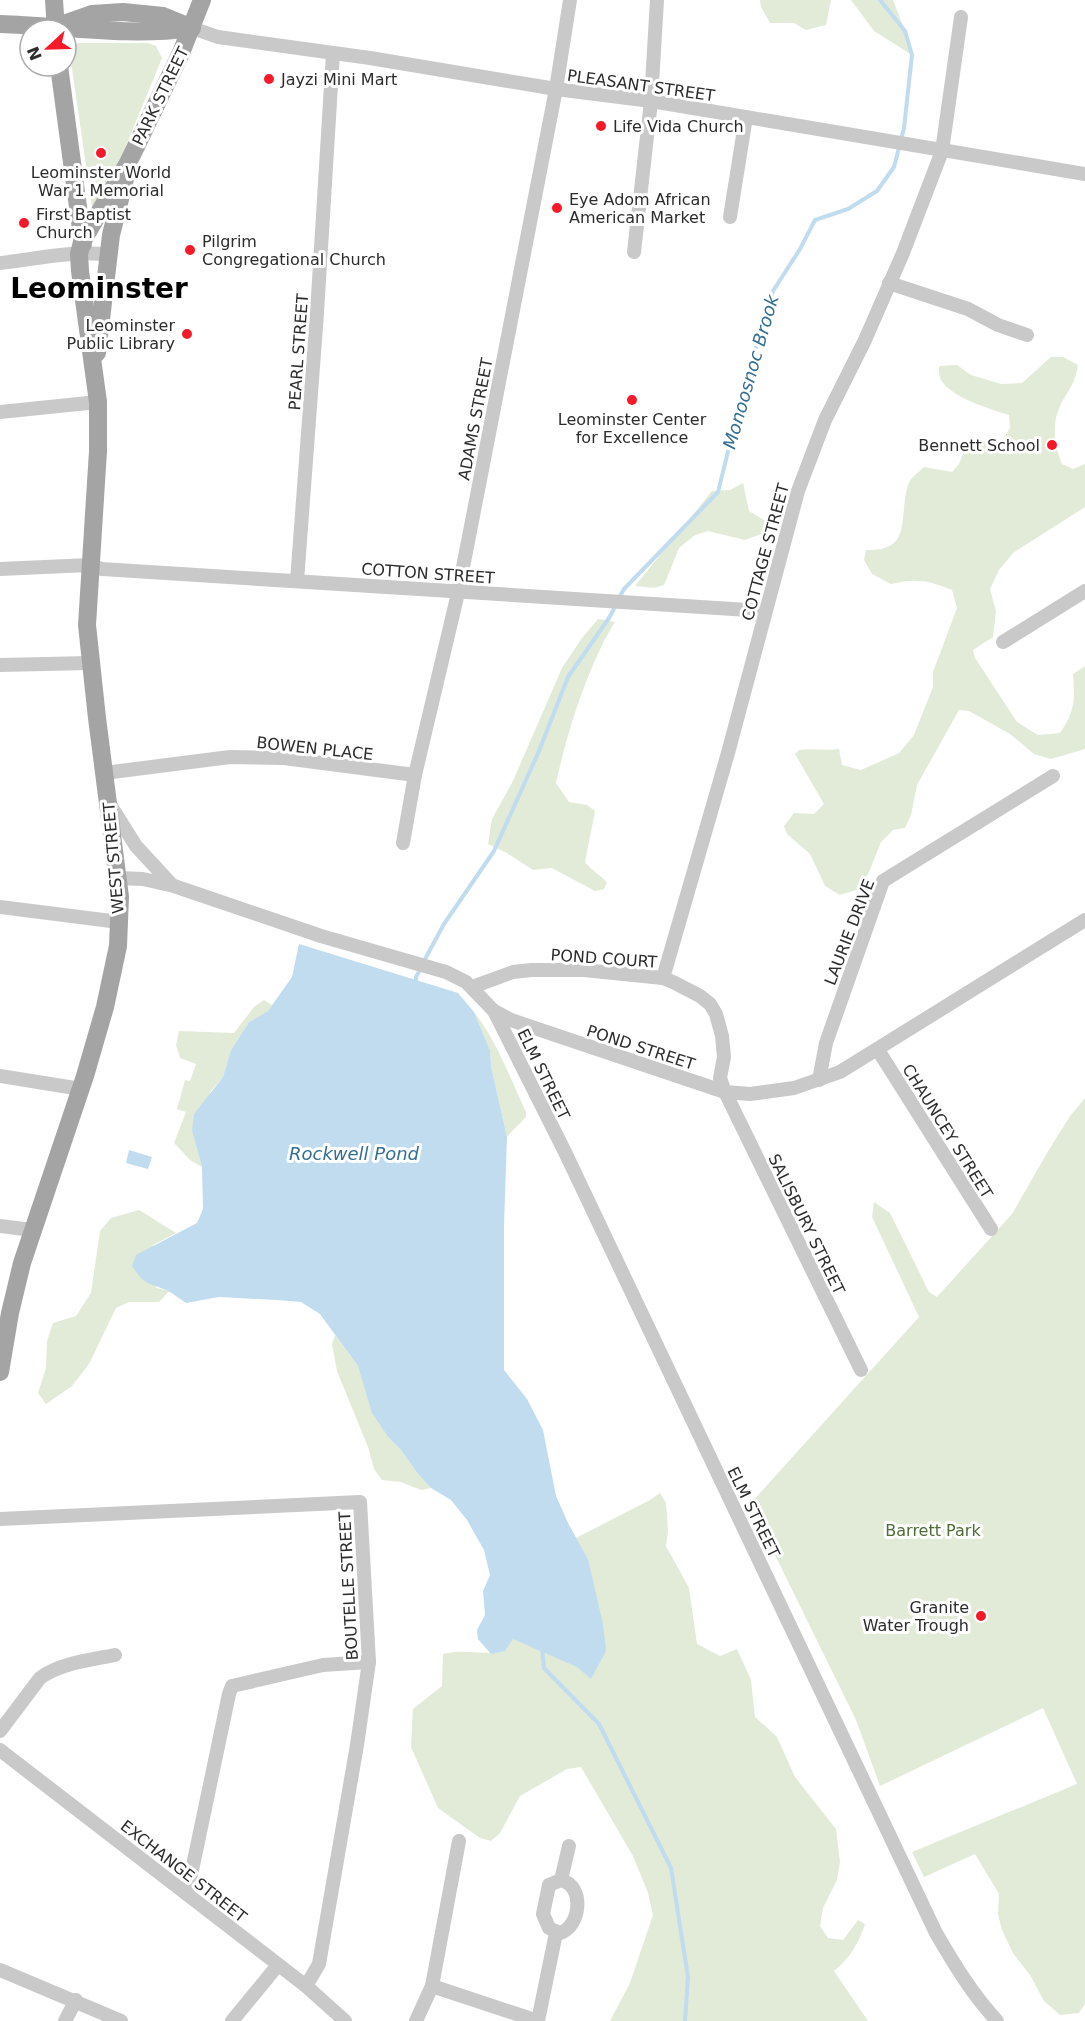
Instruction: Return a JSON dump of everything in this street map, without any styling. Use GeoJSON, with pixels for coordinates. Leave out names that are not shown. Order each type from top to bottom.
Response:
{"type":"FeatureCollection","features":[{"type":"Feature","properties":{"kind":"main road"},"geometry":{"type":"LineString","coordinates":[[54,0],[55,18]]}},
{"type":"Feature","properties":{"kind":"main road"},"geometry":{"type":"LineString","coordinates":[[123,12],[148,0]]}},
{"type":"Feature","properties":{"kind":"main road","name":"PARK STREET"},"geometry":{"type":"LineString","coordinates":[[83,250],[128,163],[192,28],[202,0]]}},
{"type":"Feature","properties":{"kind":"main road"},"geometry":{"type":"LineString","coordinates":[[78,19],[92,14],[123,12],[163,16],[192,28]]}},
{"type":"Feature","properties":{"kind":"main road"},"geometry":{"type":"LineString","coordinates":[[0,24],[18,25]]}},
{"type":"Feature","properties":{"kind":"main road"},"geometry":{"type":"LineString","coordinates":[[78,29],[168,32],[192,28]]}},
{"type":"Feature","properties":{"kind":"main road","name":"WEST STREET"},"geometry":{"type":"LineString","coordinates":[[0,1372],[15,1291],[32,1230],[81,1089],[105,1007],[118,946],[120,897],[87,625],[98,451],[98,402],[84,300],[83,250],[61,78]]}},
{"type":"Feature","properties":{"kind":"main road","name":"PARK STREET"},"geometry":{"type":"LineString","coordinates":[[108,255],[128,163]]}},
{"type":"Feature","properties":{"kind":"main road","name":"WEST STREET"},"geometry":{"type":"LineString","coordinates":[[94,364],[99,344],[108,255]]}},
{"type":"Feature","properties":{"kind":"street","name":"ADAMS STREET"},"geometry":{"type":"LineString","coordinates":[[403,843],[415,775],[458,593],[556,89],[570,0]]}},
{"type":"Feature","properties":{"kind":"street"},"geometry":{"type":"LineString","coordinates":[[634,252],[651,101],[657,0]]}},
{"type":"Feature","properties":{"kind":"street","name":"COTTAGE STREET"},"geometry":{"type":"LineString","coordinates":[[663,978],[728,753],[808,460],[825,420],[866,340],[942,151],[961,17]]}},
{"type":"Feature","properties":{"kind":"street","name":"PLEASANT STREET"},"geometry":{"type":"LineString","coordinates":[[192,28],[218,37],[556,89],[651,101],[1085,174]]}},
{"type":"Feature","properties":{"kind":"street","name":"PEARL STREET"},"geometry":{"type":"LineString","coordinates":[[297,581],[333,53]]}},
{"type":"Feature","properties":{"kind":"street"},"geometry":{"type":"LineString","coordinates":[[730,217],[746,117]]}},
{"type":"Feature","properties":{"kind":"street"},"geometry":{"type":"LineString","coordinates":[[0,263],[83,250],[108,255]]}},
{"type":"Feature","properties":{"kind":"street"},"geometry":{"type":"LineString","coordinates":[[889,283],[968,309],[998,326],[1027,335]]}},
{"type":"Feature","properties":{"kind":"street"},"geometry":{"type":"LineString","coordinates":[[0,412],[98,402]]}},
{"type":"Feature","properties":{"kind":"street","name":"COTTON STREET"},"geometry":{"type":"LineString","coordinates":[[0,569],[89,565],[102,569],[765,611]]}},
{"type":"Feature","properties":{"kind":"street"},"geometry":{"type":"LineString","coordinates":[[1003,642],[1085,591]]}},
{"type":"Feature","properties":{"kind":"street"},"geometry":{"type":"LineString","coordinates":[[0,665],[90,663]]}},
{"type":"Feature","properties":{"kind":"street","name":"BOWEN PLACE"},"geometry":{"type":"LineString","coordinates":[[104,773],[230,757],[284,758],[415,775]]}},
{"type":"Feature","properties":{"kind":"street","name":"LAURIE DRIVE"},"geometry":{"type":"LineString","coordinates":[[819,1080],[826,1043],[883,881],[1053,776]]}},
{"type":"Feature","properties":{"kind":"street","name":"POND STREET"},"geometry":{"type":"LineString","coordinates":[[109,802],[136,846],[174,886]]}},
{"type":"Feature","properties":{"kind":"street","name":"POND STREET"},"geometry":{"type":"LineString","coordinates":[[118,878],[143,879],[174,886],[321,936],[432,968],[459,978],[472,987],[494,1011],[526,1026],[724,1092],[750,1094],[794,1088],[840,1072],[1085,920]]}},
{"type":"Feature","properties":{"kind":"street"},"geometry":{"type":"LineString","coordinates":[[0,907],[119,922]]}},
{"type":"Feature","properties":{"kind":"street","name":"POND COURT"},"geometry":{"type":"LineString","coordinates":[[472,987],[513,972],[531,970],[584,970],[663,978],[700,996],[710,1004],[716,1014],[723,1036],[724,1057],[720,1078],[724,1092]]}},
{"type":"Feature","properties":{"kind":"street","name":"ELM STREET"},"geometry":{"type":"LineString","coordinates":[[494,1011],[564,1150],[936,1933],[958,1972],[997,2021]]}},
{"type":"Feature","properties":{"kind":"street","name":"CHAUNCEY STREET"},"geometry":{"type":"LineString","coordinates":[[878,1050],[991,1229]]}},
{"type":"Feature","properties":{"kind":"street"},"geometry":{"type":"LineString","coordinates":[[0,1076],[81,1089]]}},
{"type":"Feature","properties":{"kind":"street","name":"SALISBURY STREET"},"geometry":{"type":"LineString","coordinates":[[724,1092],[861,1370]]}},
{"type":"Feature","properties":{"kind":"street"},"geometry":{"type":"LineString","coordinates":[[0,1226],[32,1230]]}},
{"type":"Feature","properties":{"kind":"street","name":"BOUTELLE STREET"},"geometry":{"type":"LineString","coordinates":[[0,1519],[360,1502],[369,1662],[319,1964],[306,1986]]}},
{"type":"Feature","properties":{"kind":"street"},"geometry":{"type":"LineString","coordinates":[[0,1731],[47,1672],[115,1655]]}},
{"type":"Feature","properties":{"kind":"street"},"geometry":{"type":"LineString","coordinates":[[187,1894],[232,1686],[323,1665],[369,1662]]}},
{"type":"Feature","properties":{"kind":"street","name":"EXCHANGE STREET"},"geometry":{"type":"LineString","coordinates":[[0,1750],[306,1986],[345,2021]]}},
{"type":"Feature","properties":{"kind":"street"},"geometry":{"type":"LineString","coordinates":[[416,2021],[432,1986],[459,1841]]}},
{"type":"Feature","properties":{"kind":"street"},"geometry":{"type":"LineString","coordinates":[[561,1880],[569,1846]]}},
{"type":"Feature","properties":{"kind":"street"},"geometry":{"type":"LineString","coordinates":[[561,1880],[571,1884],[578,1901],[573,1922],[569,1928],[556,1933],[546,1924],[543,1914],[549,1885],[561,1880]]}},
{"type":"Feature","properties":{"kind":"street"},"geometry":{"type":"LineString","coordinates":[[432,1986],[538,2021],[556,1933]]}},
{"type":"Feature","properties":{"kind":"street"},"geometry":{"type":"LineString","coordinates":[[232,2021],[278,1965]]}},
{"type":"Feature","properties":{"kind":"street"},"geometry":{"type":"LineString","coordinates":[[0,1970],[76,2000],[121,2021]]}},
{"type":"Feature","properties":{"kind":"street"},"geometry":{"type":"LineString","coordinates":[[65,2021],[76,2000]]}},
{"type":"Feature","properties":{"kind":"green space"},"geometry":{"type":"Polygon","coordinates":[[[760,0],[831,0],[826,25],[806,30],[794,23],[770,23],[761,7],[760,0]]]}},
{"type":"Feature","properties":{"kind":"green space"},"geometry":{"type":"Polygon","coordinates":[[[851,0],[893,0],[912,55],[874,31],[851,0]]]}},
{"type":"Feature","properties":{"kind":"green space"},"geometry":{"type":"Polygon","coordinates":[[[78,43],[148,43],[156,46],[162,58],[98,214],[92,207],[73,78],[78,78],[78,43]]]}},
{"type":"Feature","properties":{"kind":"green space"},"geometry":{"type":"Polygon","coordinates":[[[1051,357],[1063,357],[1078,365],[1073,382],[1058,411],[1055,434],[1062,464],[1073,469],[1085,464],[1085,507],[1013,553],[999,570],[990,589],[996,611],[993,637],[973,650],[975,658],[1017,722],[1038,735],[1060,733],[1069,718],[1073,705],[1073,674],[1085,666],[1085,749],[1051,759],[1034,754],[1010,734],[969,711],[959,710],[917,785],[911,815],[905,828],[893,830],[881,842],[869,872],[859,889],[840,895],[825,886],[810,854],[787,834],[784,826],[794,813],[814,814],[824,804],[795,754],[799,750],[839,749],[842,765],[861,770],[899,753],[914,735],[933,687],[933,672],[957,608],[952,590],[929,582],[907,581],[891,584],[872,574],[864,560],[866,550],[881,549],[891,545],[898,538],[909,482],[924,467],[952,472],[959,464],[966,446],[978,441],[1000,444],[1010,428],[1009,415],[972,402],[946,386],[940,378],[939,366],[957,365],[971,375],[1001,384],[1022,383],[1051,357]]]}},
{"type":"Feature","properties":{"kind":"green space"},"geometry":{"type":"Polygon","coordinates":[[[743,483],[749,511],[767,522],[764,533],[745,540],[708,531],[695,535],[679,548],[664,585],[654,588],[635,586],[712,491],[730,490],[743,483]]]}},
{"type":"Feature","properties":{"kind":"green space"},"geometry":{"type":"Polygon","coordinates":[[[598,619],[615,622],[587,679],[566,743],[556,783],[569,802],[587,805],[595,811],[585,862],[607,883],[604,889],[595,891],[552,868],[533,870],[488,844],[492,819],[513,781],[562,668],[598,619]]]}},
{"type":"Feature","properties":{"kind":"green space"},"geometry":{"type":"Polygon","coordinates":[[[264,1000],[272,1005],[268,1011],[249,1022],[231,1050],[223,1077],[211,1091],[192,1131],[202,1167],[190,1160],[174,1143],[186,1112],[177,1109],[185,1080],[190,1081],[196,1064],[180,1058],[176,1045],[179,1031],[234,1033],[254,1007],[264,1000]]]}},
{"type":"Feature","properties":{"kind":"green space"},"geometry":{"type":"Polygon","coordinates":[[[474,1012],[496,1047],[526,1112],[524,1119],[507,1137],[491,1066],[490,1050],[474,1012]]]}},
{"type":"Feature","properties":{"kind":"green space","name":"Barrett Park"},"geometry":{"type":"Polygon","coordinates":[[[1085,1098],[1085,2004],[1079,2013],[1060,2015],[1044,2001],[1030,1975],[1013,1953],[1002,1930],[998,1914],[999,1894],[975,1854],[924,1877],[912,1852],[1077,1784],[1043,1708],[880,1786],[856,1720],[750,1504],[919,1317],[872,1217],[874,1202],[890,1213],[929,1292],[937,1297],[1012,1214],[1070,1116],[1085,1098]]]}},
{"type":"Feature","properties":{"kind":"green space"},"geometry":{"type":"Polygon","coordinates":[[[139,1210],[176,1233],[153,1245],[156,1288],[169,1291],[159,1302],[129,1302],[116,1308],[89,1364],[72,1386],[46,1404],[38,1393],[46,1368],[47,1341],[53,1323],[76,1316],[91,1293],[100,1231],[111,1218],[139,1210]]]}},
{"type":"Feature","properties":{"kind":"green space"},"geometry":{"type":"Polygon","coordinates":[[[335,1335],[358,1366],[389,1438],[431,1488],[421,1490],[401,1482],[382,1480],[374,1469],[368,1447],[337,1371],[332,1344],[335,1335]]]}},
{"type":"Feature","properties":{"kind":"green space"},"geometry":{"type":"Polygon","coordinates":[[[660,1493],[666,1503],[668,1531],[666,1546],[689,1588],[697,1644],[720,1656],[737,1649],[751,1680],[755,1717],[777,1737],[795,1777],[836,1829],[840,1862],[837,1880],[823,1908],[820,1926],[828,1938],[843,1940],[858,1920],[865,1924],[853,1950],[834,1971],[868,2021],[610,2021],[630,1983],[653,1915],[648,1893],[633,1856],[581,1767],[567,1769],[520,1796],[500,1833],[491,1841],[480,1838],[438,1808],[411,1747],[413,1709],[442,1686],[443,1654],[505,1651],[513,1638],[578,1667],[591,1679],[588,1559],[576,1538],[660,1493]]]}},
{"type":"Feature","properties":{"kind":"water","name":"Rockwell Pond"},"geometry":{"type":"Polygon","coordinates":[[[299,944],[458,993],[474,1012],[490,1050],[491,1066],[507,1137],[504,1226],[504,1370],[527,1399],[543,1430],[556,1496],[588,1559],[603,1624],[606,1651],[591,1679],[577,1667],[513,1639],[505,1651],[491,1654],[478,1639],[477,1630],[485,1615],[483,1591],[490,1575],[484,1550],[467,1520],[451,1500],[431,1488],[389,1438],[372,1413],[358,1366],[320,1314],[301,1302],[277,1300],[219,1297],[186,1303],[168,1291],[144,1280],[132,1266],[136,1255],[197,1223],[203,1209],[202,1167],[192,1131],[194,1114],[223,1077],[231,1050],[249,1022],[268,1011],[292,977],[299,944]]]}},
{"type":"Feature","properties":{"kind":"water"},"geometry":{"type":"Polygon","coordinates":[[[129,1150],[152,1157],[148,1169],[126,1163],[129,1150]]]}},
{"type":"Feature","properties":{"kind":"waterway","name":"Monoosnoc Brook"},"geometry":{"type":"LineString","coordinates":[[619,598],[624,589],[718,492],[743,391],[773,291],[800,249],[815,220],[848,209],[877,191],[894,167],[904,128],[912,55],[905,31],[880,0]]}},
{"type":"Feature","properties":{"kind":"waterway"},"geometry":{"type":"LineString","coordinates":[[424,961],[444,924],[494,851],[539,751],[568,677],[616,605]]}},
{"type":"Feature","properties":{"kind":"waterway"},"geometry":{"type":"LineString","coordinates":[[416,983],[416,977],[421,968]]}},
{"type":"Feature","properties":{"kind":"waterway"},"geometry":{"type":"LineString","coordinates":[[542,1648],[544,1668],[599,1724],[671,1868],[688,1977],[685,2021]]}},
{"type":"Feature","properties":{"kind":"place","name":"Jayzi Mini Mart"},"geometry":{"type":"Point","coordinates":[269,79]}},
{"type":"Feature","properties":{"kind":"place","name":"Life Vida Church"},"geometry":{"type":"Point","coordinates":[601,126]}},
{"type":"Feature","properties":{"kind":"place","name":"Leominster World War 1 Memorial"},"geometry":{"type":"Point","coordinates":[101,153]}},
{"type":"Feature","properties":{"kind":"place","name":"Eye Adom African American Market"},"geometry":{"type":"Point","coordinates":[557,208]}},
{"type":"Feature","properties":{"kind":"place","name":"First Baptist Church"},"geometry":{"type":"Point","coordinates":[24,223]}},
{"type":"Feature","properties":{"kind":"place","name":"Pilgrim Congregational Church"},"geometry":{"type":"Point","coordinates":[190,250]}},
{"type":"Feature","properties":{"kind":"place","name":"Leominster Public Library"},"geometry":{"type":"Point","coordinates":[187,334]}},
{"type":"Feature","properties":{"kind":"place","name":"Leominster Center for Excellence"},"geometry":{"type":"Point","coordinates":[632,400]}},
{"type":"Feature","properties":{"kind":"place","name":"Bennett School"},"geometry":{"type":"Point","coordinates":[1052,445]}},
{"type":"Feature","properties":{"kind":"place","name":"Granite Water Trough"},"geometry":{"type":"Point","coordinates":[981,1616]}},
{"type":"Feature","properties":{"kind":"district","name":"Leominster"},"geometry":{"type":"Point","coordinates":[99,288]}}]}
